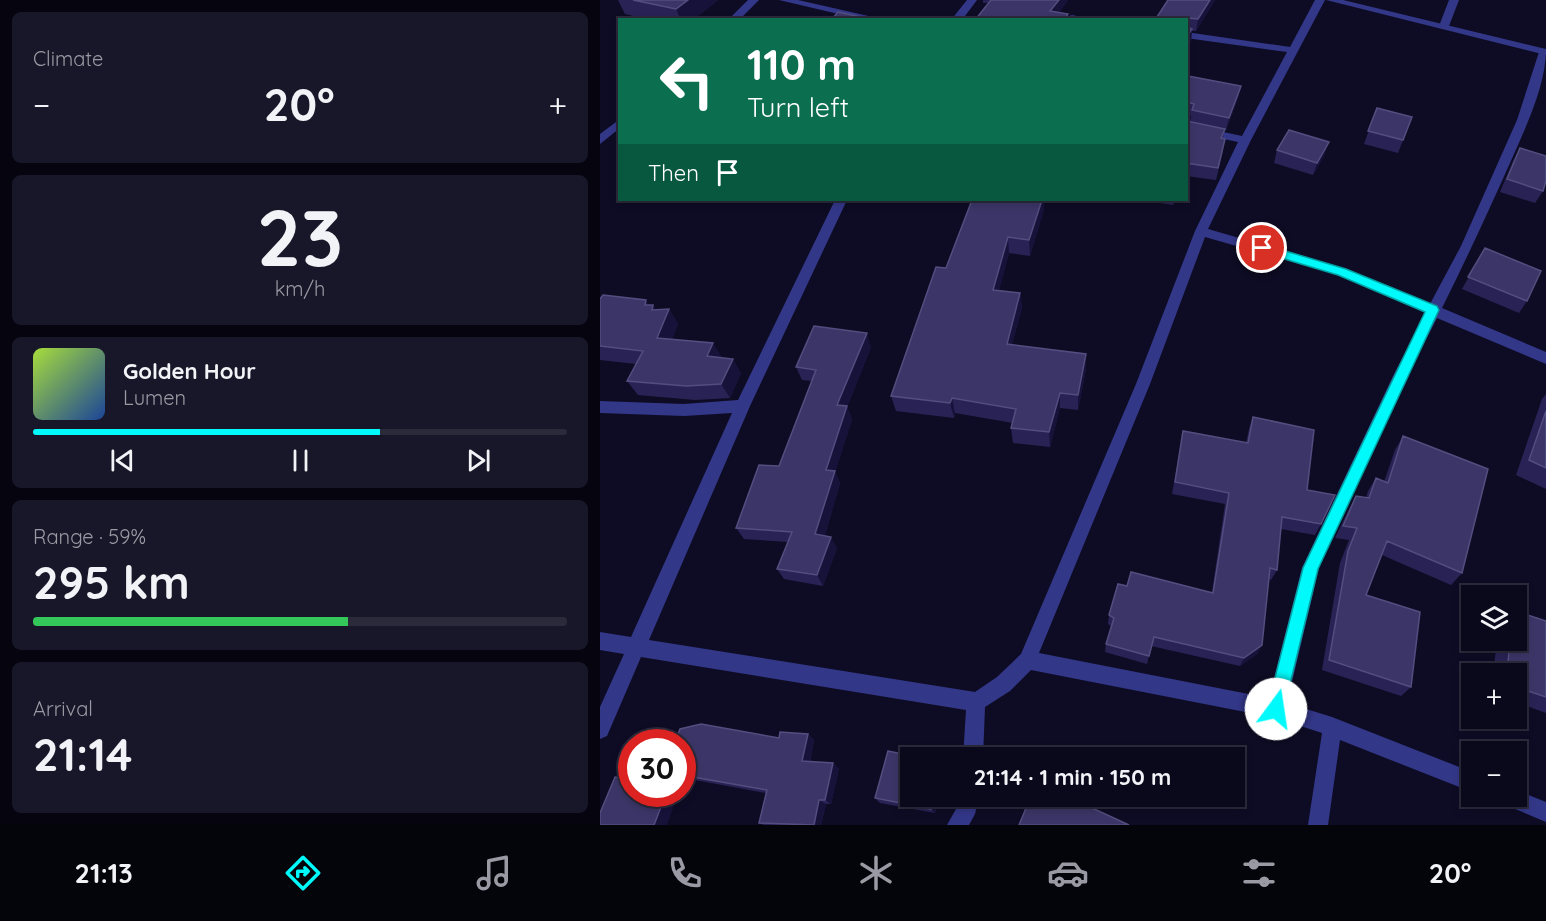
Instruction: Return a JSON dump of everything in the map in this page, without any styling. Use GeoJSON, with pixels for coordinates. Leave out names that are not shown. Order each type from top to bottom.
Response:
{"type":"FeatureCollection","features":[{"type":"Feature","properties":{"kind":"street"},"geometry":{"type":"LineString","coordinates":[[735,18],[754,0]]}},
{"type":"Feature","properties":{"kind":"street"},"geometry":{"type":"LineString","coordinates":[[784,0],[871,18]]}},
{"type":"Feature","properties":{"kind":"street"},"geometry":{"type":"LineString","coordinates":[[958,18],[972,0]]}},
{"type":"Feature","properties":{"kind":"street"},"geometry":{"type":"LineString","coordinates":[[600,641],[636,649],[976,702],[994,693],[1008,682],[1026,660],[1143,384],[1202,231],[1245,140],[1320,0]]}},
{"type":"Feature","properties":{"kind":"street"},"geometry":{"type":"LineString","coordinates":[[1276,709],[1311,568],[1432,310],[1467,246],[1523,120],[1545,52],[1331,0]]}},
{"type":"Feature","properties":{"kind":"street"},"geometry":{"type":"LineString","coordinates":[[1444,26],[1454,0]]}},
{"type":"Feature","properties":{"kind":"street"},"geometry":{"type":"LineString","coordinates":[[1188,35],[1292,50]]}},
{"type":"Feature","properties":{"kind":"street"},"geometry":{"type":"LineString","coordinates":[[600,140],[618,124]]}},
{"type":"Feature","properties":{"kind":"street"},"geometry":{"type":"LineString","coordinates":[[1188,127],[1245,140]]}},
{"type":"Feature","properties":{"kind":"street"},"geometry":{"type":"LineString","coordinates":[[600,729],[743,406],[841,201]]}},
{"type":"Feature","properties":{"kind":"street"},"geometry":{"type":"LineString","coordinates":[[1202,231],[1342,272],[1546,358]]}},
{"type":"Feature","properties":{"kind":"street"},"geometry":{"type":"LineString","coordinates":[[600,406],[684,410],[743,406]]}},
{"type":"Feature","properties":{"kind":"street"},"geometry":{"type":"LineString","coordinates":[[1026,660],[1276,709],[1332,727],[1461,778]]}},
{"type":"Feature","properties":{"kind":"street"},"geometry":{"type":"LineString","coordinates":[[974,747],[976,702]]}},
{"type":"Feature","properties":{"kind":"street"},"geometry":{"type":"LineString","coordinates":[[1318,825],[1332,727]]}},
{"type":"Feature","properties":{"kind":"street"},"geometry":{"type":"LineString","coordinates":[[1527,804],[1546,812]]}},
{"type":"Feature","properties":{"kind":"street"},"geometry":{"type":"LineString","coordinates":[[957,825],[965,814],[967,807]]}},
{"type":"Feature","properties":{"kind":"building"},"geometry":{"type":"Polygon","coordinates":[[[633,0],[688,0],[676,9],[633,0]]]}},
{"type":"Feature","properties":{"kind":"building"},"geometry":{"type":"Polygon","coordinates":[[[991,0],[1059,0],[1050,11],[1068,14],[1065,18],[977,18],[991,0]]]}},
{"type":"Feature","properties":{"kind":"building"},"geometry":{"type":"Polygon","coordinates":[[[1168,0],[1210,0],[1198,19],[1156,18],[1168,0]]]}},
{"type":"Feature","properties":{"kind":"building"},"geometry":{"type":"Polygon","coordinates":[[[838,12],[866,18],[833,18],[838,12]]]}},
{"type":"Feature","properties":{"kind":"building"},"geometry":{"type":"Polygon","coordinates":[[[1188,76],[1241,86],[1229,118],[1192,110],[1194,104],[1188,102],[1188,76]]]}},
{"type":"Feature","properties":{"kind":"building"},"geometry":{"type":"Polygon","coordinates":[[[1377,108],[1412,117],[1403,140],[1368,131],[1377,108]]]}},
{"type":"Feature","properties":{"kind":"building"},"geometry":{"type":"Polygon","coordinates":[[[1188,121],[1225,129],[1221,138],[1225,139],[1218,168],[1188,163],[1188,121]]]}},
{"type":"Feature","properties":{"kind":"building"},"geometry":{"type":"Polygon","coordinates":[[[1289,130],[1329,142],[1317,163],[1277,150],[1289,130]]]}},
{"type":"Feature","properties":{"kind":"building"},"geometry":{"type":"Polygon","coordinates":[[[1520,148],[1546,156],[1546,181],[1543,191],[1507,179],[1520,148]]]}},
{"type":"Feature","properties":{"kind":"building"},"geometry":{"type":"Polygon","coordinates":[[[972,201],[1042,201],[1029,240],[1008,237],[993,290],[1020,293],[1007,344],[1086,354],[1078,395],[1060,393],[1049,432],[1011,428],[1016,409],[952,398],[950,403],[891,396],[936,267],[946,268],[972,201]]]}},
{"type":"Feature","properties":{"kind":"building"},"geometry":{"type":"Polygon","coordinates":[[[1485,248],[1541,271],[1527,301],[1468,277],[1485,248]]]}},
{"type":"Feature","properties":{"kind":"building"},"geometry":{"type":"Polygon","coordinates":[[[603,295],[646,300],[645,305],[653,305],[652,310],[669,309],[657,338],[713,343],[707,356],[733,359],[721,384],[686,386],[627,381],[643,351],[600,346],[600,299],[603,295]]]}},
{"type":"Feature","properties":{"kind":"building"},"geometry":{"type":"Polygon","coordinates":[[[814,326],[867,333],[837,405],[847,406],[826,470],[835,471],[815,534],[831,537],[817,575],[777,569],[792,532],[736,528],[759,465],[779,466],[816,370],[796,367],[814,326]]]}},
{"type":"Feature","properties":{"kind":"building"},"geometry":{"type":"Polygon","coordinates":[[[1546,411],[1546,468],[1529,460],[1546,411]]]}},
{"type":"Feature","properties":{"kind":"building"},"geometry":{"type":"Polygon","coordinates":[[[1253,417],[1314,430],[1307,490],[1335,495],[1321,524],[1282,517],[1277,570],[1270,568],[1262,645],[1244,658],[1154,637],[1149,656],[1106,644],[1114,618],[1109,615],[1118,584],[1127,586],[1131,572],[1213,593],[1229,493],[1175,482],[1183,431],[1248,443],[1253,417]]]}},
{"type":"Feature","properties":{"kind":"building"},"geometry":{"type":"Polygon","coordinates":[[[1403,436],[1488,469],[1462,573],[1387,541],[1366,595],[1420,612],[1411,687],[1329,660],[1348,551],[1357,528],[1343,526],[1356,496],[1369,498],[1376,478],[1388,483],[1403,436]]]}},
{"type":"Feature","properties":{"kind":"building"},"geometry":{"type":"Polygon","coordinates":[[[1527,615],[1546,621],[1546,697],[1527,691],[1527,663],[1508,663],[1509,651],[1527,651],[1527,615]]]}},
{"type":"Feature","properties":{"kind":"building"},"geometry":{"type":"Polygon","coordinates":[[[701,724],[779,738],[780,732],[808,734],[802,761],[833,763],[825,800],[819,800],[814,825],[759,823],[767,790],[696,777],[696,729],[680,729],[701,724]]]}},
{"type":"Feature","properties":{"kind":"building"},"geometry":{"type":"Polygon","coordinates":[[[888,751],[900,754],[900,803],[875,798],[888,751]]]}},
{"type":"Feature","properties":{"kind":"building"},"geometry":{"type":"Polygon","coordinates":[[[615,777],[618,777],[618,807],[661,807],[654,825],[600,825],[600,813],[615,777]]]}},
{"type":"Feature","properties":{"kind":"building"},"geometry":{"type":"Polygon","coordinates":[[[1026,807],[1090,807],[1129,825],[1019,825],[1026,807]]]}},
{"type":"Feature","properties":{"kind":"route"},"geometry":{"type":"LineString","coordinates":[[1262,248],[1342,272],[1432,310],[1311,568],[1276,709]]}}]}
